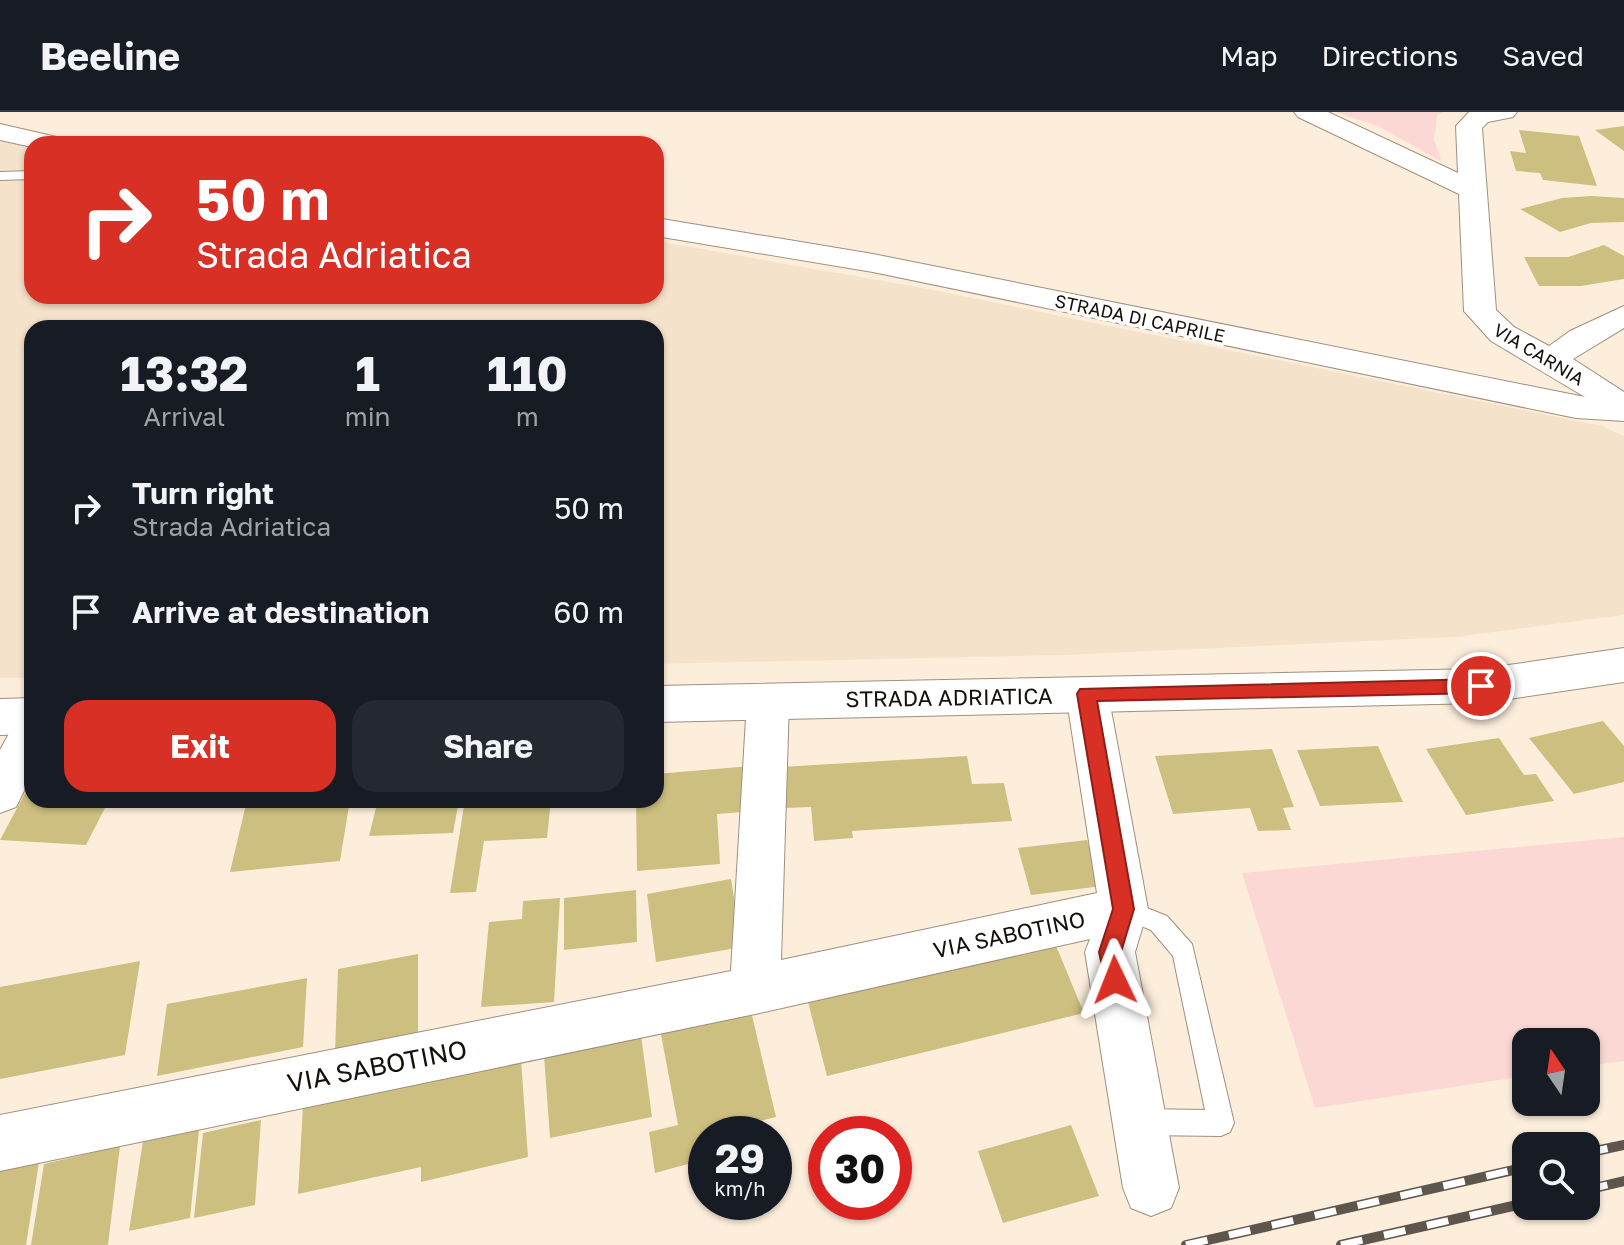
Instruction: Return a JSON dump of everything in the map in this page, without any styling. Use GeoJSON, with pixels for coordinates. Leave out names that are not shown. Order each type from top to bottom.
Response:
{"type":"FeatureCollection","features":[{"type":"Feature","properties":{"kind":"main road","name":"STRADA ADRIATICA"},"geometry":{"type":"LineString","coordinates":[[664,704],[1481,686],[1624,665]]}},
{"type":"Feature","properties":{"kind":"main road"},"geometry":{"type":"LineString","coordinates":[[0,717],[24,716]]}},
{"type":"Feature","properties":{"kind":"street"},"geometry":{"type":"LineString","coordinates":[[1307,112],[1473,190]]}},
{"type":"Feature","properties":{"kind":"street","name":"VIA CARNIA"},"geometry":{"type":"LineString","coordinates":[[1492,114],[1469,126],[1480,311],[1487,323],[1501,335],[1551,360],[1624,408]]}},
{"type":"Feature","properties":{"kind":"street"},"geometry":{"type":"LineString","coordinates":[[0,132],[24,138]]}},
{"type":"Feature","properties":{"kind":"street","name":"STRADA DI CAPRILE"},"geometry":{"type":"LineString","coordinates":[[664,228],[873,263],[1576,407],[1624,408]]}},
{"type":"Feature","properties":{"kind":"street"},"geometry":{"type":"LineString","coordinates":[[1551,360],[1581,338],[1624,315]]}},
{"type":"Feature","properties":{"kind":"street"},"geometry":{"type":"LineString","coordinates":[[1087,694],[1124,909],[1110,952],[1151,1188]]}},
{"type":"Feature","properties":{"kind":"street"},"geometry":{"type":"LineString","coordinates":[[755,990],[768,701]]}},
{"type":"Feature","properties":{"kind":"street"},"geometry":{"type":"LineString","coordinates":[[0,794],[24,747]]}},
{"type":"Feature","properties":{"kind":"street","name":"VIA SABOTINO"},"geometry":{"type":"LineString","coordinates":[[0,1143],[755,990],[1124,909]]}},
{"type":"Feature","properties":{"kind":"lane"},"geometry":{"type":"LineString","coordinates":[[0,176],[24,175]]}},
{"type":"Feature","properties":{"kind":"lane"},"geometry":{"type":"LineString","coordinates":[[1124,909],[1152,916],[1171,932],[1184,952],[1221,1123],[1139,1122]]}},
{"type":"Feature","properties":{"kind":"shaded area"},"geometry":{"type":"Polygon","coordinates":[[[1335,112],[1443,112],[1437,115],[1434,140],[1442,162],[1378,126],[1335,112]]]}},
{"type":"Feature","properties":{"kind":"shaded area"},"geometry":{"type":"Polygon","coordinates":[[[0,138],[24,144],[24,304],[664,304],[664,242],[923,288],[1602,426],[1624,436],[1624,615],[1455,637],[1065,655],[664,664],[664,320],[24,320],[24,678],[0,678],[0,138]]]}},
{"type":"Feature","properties":{"kind":"shaded area"},"geometry":{"type":"Polygon","coordinates":[[[1624,837],[1624,1061],[1600,1064],[1600,1028],[1512,1028],[1512,1078],[1315,1108],[1242,873],[1624,837]]]}},
{"type":"Feature","properties":{"kind":"building"},"geometry":{"type":"Polygon","coordinates":[[[1624,126],[1624,151],[1595,130],[1624,126]]]}},
{"type":"Feature","properties":{"kind":"building"},"geometry":{"type":"Polygon","coordinates":[[[1519,130],[1579,136],[1597,186],[1543,180],[1540,173],[1516,171],[1510,151],[1526,153],[1519,130]]]}},
{"type":"Feature","properties":{"kind":"building"},"geometry":{"type":"Polygon","coordinates":[[[1562,198],[1624,198],[1624,222],[1591,223],[1560,232],[1520,209],[1562,198]]]}},
{"type":"Feature","properties":{"kind":"building"},"geometry":{"type":"Polygon","coordinates":[[[1604,245],[1624,256],[1624,279],[1581,286],[1539,286],[1524,257],[1568,257],[1604,245]]]}},
{"type":"Feature","properties":{"kind":"building"},"geometry":{"type":"Polygon","coordinates":[[[1603,721],[1624,746],[1624,782],[1574,794],[1529,738],[1603,721]]]}},
{"type":"Feature","properties":{"kind":"building"},"geometry":{"type":"Polygon","coordinates":[[[1499,738],[1524,775],[1536,774],[1554,801],[1466,815],[1426,749],[1499,738]]]}},
{"type":"Feature","properties":{"kind":"building"},"geometry":{"type":"Polygon","coordinates":[[[1378,746],[1403,802],[1320,806],[1297,750],[1378,746]]]}},
{"type":"Feature","properties":{"kind":"building"},"geometry":{"type":"Polygon","coordinates":[[[1272,749],[1294,807],[1283,808],[1291,830],[1258,831],[1250,808],[1173,814],[1155,756],[1272,749]]]}},
{"type":"Feature","properties":{"kind":"building"},"geometry":{"type":"Polygon","coordinates":[[[967,756],[972,784],[1004,783],[1012,821],[852,831],[853,838],[814,841],[811,807],[784,808],[781,767],[967,756]]]}},
{"type":"Feature","properties":{"kind":"building"},"geometry":{"type":"Polygon","coordinates":[[[751,766],[755,811],[717,814],[720,864],[637,871],[636,808],[664,808],[664,773],[751,766]]]}},
{"type":"Feature","properties":{"kind":"building"},"geometry":{"type":"Polygon","coordinates":[[[24,795],[24,808],[105,808],[86,845],[0,840],[24,795]]]}},
{"type":"Feature","properties":{"kind":"building"},"geometry":{"type":"Polygon","coordinates":[[[245,808],[349,808],[340,861],[230,872],[245,808]]]}},
{"type":"Feature","properties":{"kind":"building"},"geometry":{"type":"Polygon","coordinates":[[[376,808],[458,808],[453,833],[369,836],[376,808]]]}},
{"type":"Feature","properties":{"kind":"building"},"geometry":{"type":"Polygon","coordinates":[[[464,808],[550,808],[547,838],[484,841],[476,892],[450,893],[464,808]]]}},
{"type":"Feature","properties":{"kind":"building"},"geometry":{"type":"Polygon","coordinates":[[[1087,840],[1102,886],[1031,895],[1018,848],[1087,840]]]}},
{"type":"Feature","properties":{"kind":"building"},"geometry":{"type":"Polygon","coordinates":[[[731,879],[742,947],[656,962],[647,894],[731,879]]]}},
{"type":"Feature","properties":{"kind":"building"},"geometry":{"type":"Polygon","coordinates":[[[636,890],[637,942],[564,950],[564,898],[636,890]]]}},
{"type":"Feature","properties":{"kind":"building"},"geometry":{"type":"Polygon","coordinates":[[[560,898],[554,1002],[481,1007],[489,922],[522,919],[523,901],[560,898]]]}},
{"type":"Feature","properties":{"kind":"building"},"geometry":{"type":"Polygon","coordinates":[[[1054,941],[1084,1013],[827,1076],[807,998],[1054,941]]]}},
{"type":"Feature","properties":{"kind":"building"},"geometry":{"type":"Polygon","coordinates":[[[418,954],[418,1035],[335,1052],[338,969],[418,954]]]}},
{"type":"Feature","properties":{"kind":"building"},"geometry":{"type":"Polygon","coordinates":[[[140,961],[125,1055],[0,1079],[0,987],[140,961]]]}},
{"type":"Feature","properties":{"kind":"building"},"geometry":{"type":"Polygon","coordinates":[[[307,978],[303,1047],[157,1076],[167,1004],[307,978]]]}},
{"type":"Feature","properties":{"kind":"building"},"geometry":{"type":"Polygon","coordinates":[[[750,1007],[776,1116],[688,1116],[688,1164],[655,1173],[649,1132],[678,1125],[660,1029],[750,1007]]]}},
{"type":"Feature","properties":{"kind":"building"},"geometry":{"type":"Polygon","coordinates":[[[641,1035],[652,1117],[550,1138],[544,1056],[641,1035]]]}},
{"type":"Feature","properties":{"kind":"building"},"geometry":{"type":"Polygon","coordinates":[[[521,1060],[528,1157],[421,1182],[421,1167],[298,1194],[303,1106],[521,1060]]]}},
{"type":"Feature","properties":{"kind":"building"},"geometry":{"type":"Polygon","coordinates":[[[261,1120],[255,1205],[194,1218],[203,1133],[261,1120]]]}},
{"type":"Feature","properties":{"kind":"building"},"geometry":{"type":"Polygon","coordinates":[[[1071,1125],[1099,1196],[1003,1223],[978,1151],[1071,1125]]]}},
{"type":"Feature","properties":{"kind":"building"},"geometry":{"type":"Polygon","coordinates":[[[199,1130],[190,1218],[129,1231],[143,1141],[199,1130]]]}},
{"type":"Feature","properties":{"kind":"building"},"geometry":{"type":"Polygon","coordinates":[[[120,1146],[108,1245],[31,1245],[44,1164],[120,1146]]]}},
{"type":"Feature","properties":{"kind":"building"},"geometry":{"type":"Polygon","coordinates":[[[39,1162],[26,1245],[0,1245],[0,1171],[39,1162]]]}},
{"type":"Feature","properties":{"kind":"railway"},"geometry":{"type":"LineString","coordinates":[[1600,1150],[1624,1145]]}},
{"type":"Feature","properties":{"kind":"railway"},"geometry":{"type":"LineString","coordinates":[[1186,1245],[1512,1170]]}},
{"type":"Feature","properties":{"kind":"railway"},"geometry":{"type":"LineString","coordinates":[[1600,1187],[1624,1181]]}},
{"type":"Feature","properties":{"kind":"railway"},"geometry":{"type":"LineString","coordinates":[[1341,1245],[1512,1206]]}},
{"type":"Feature","properties":{"kind":"route"},"geometry":{"type":"LineString","coordinates":[[1115,980],[1110,952],[1124,909],[1087,694],[1481,686]]}}]}
